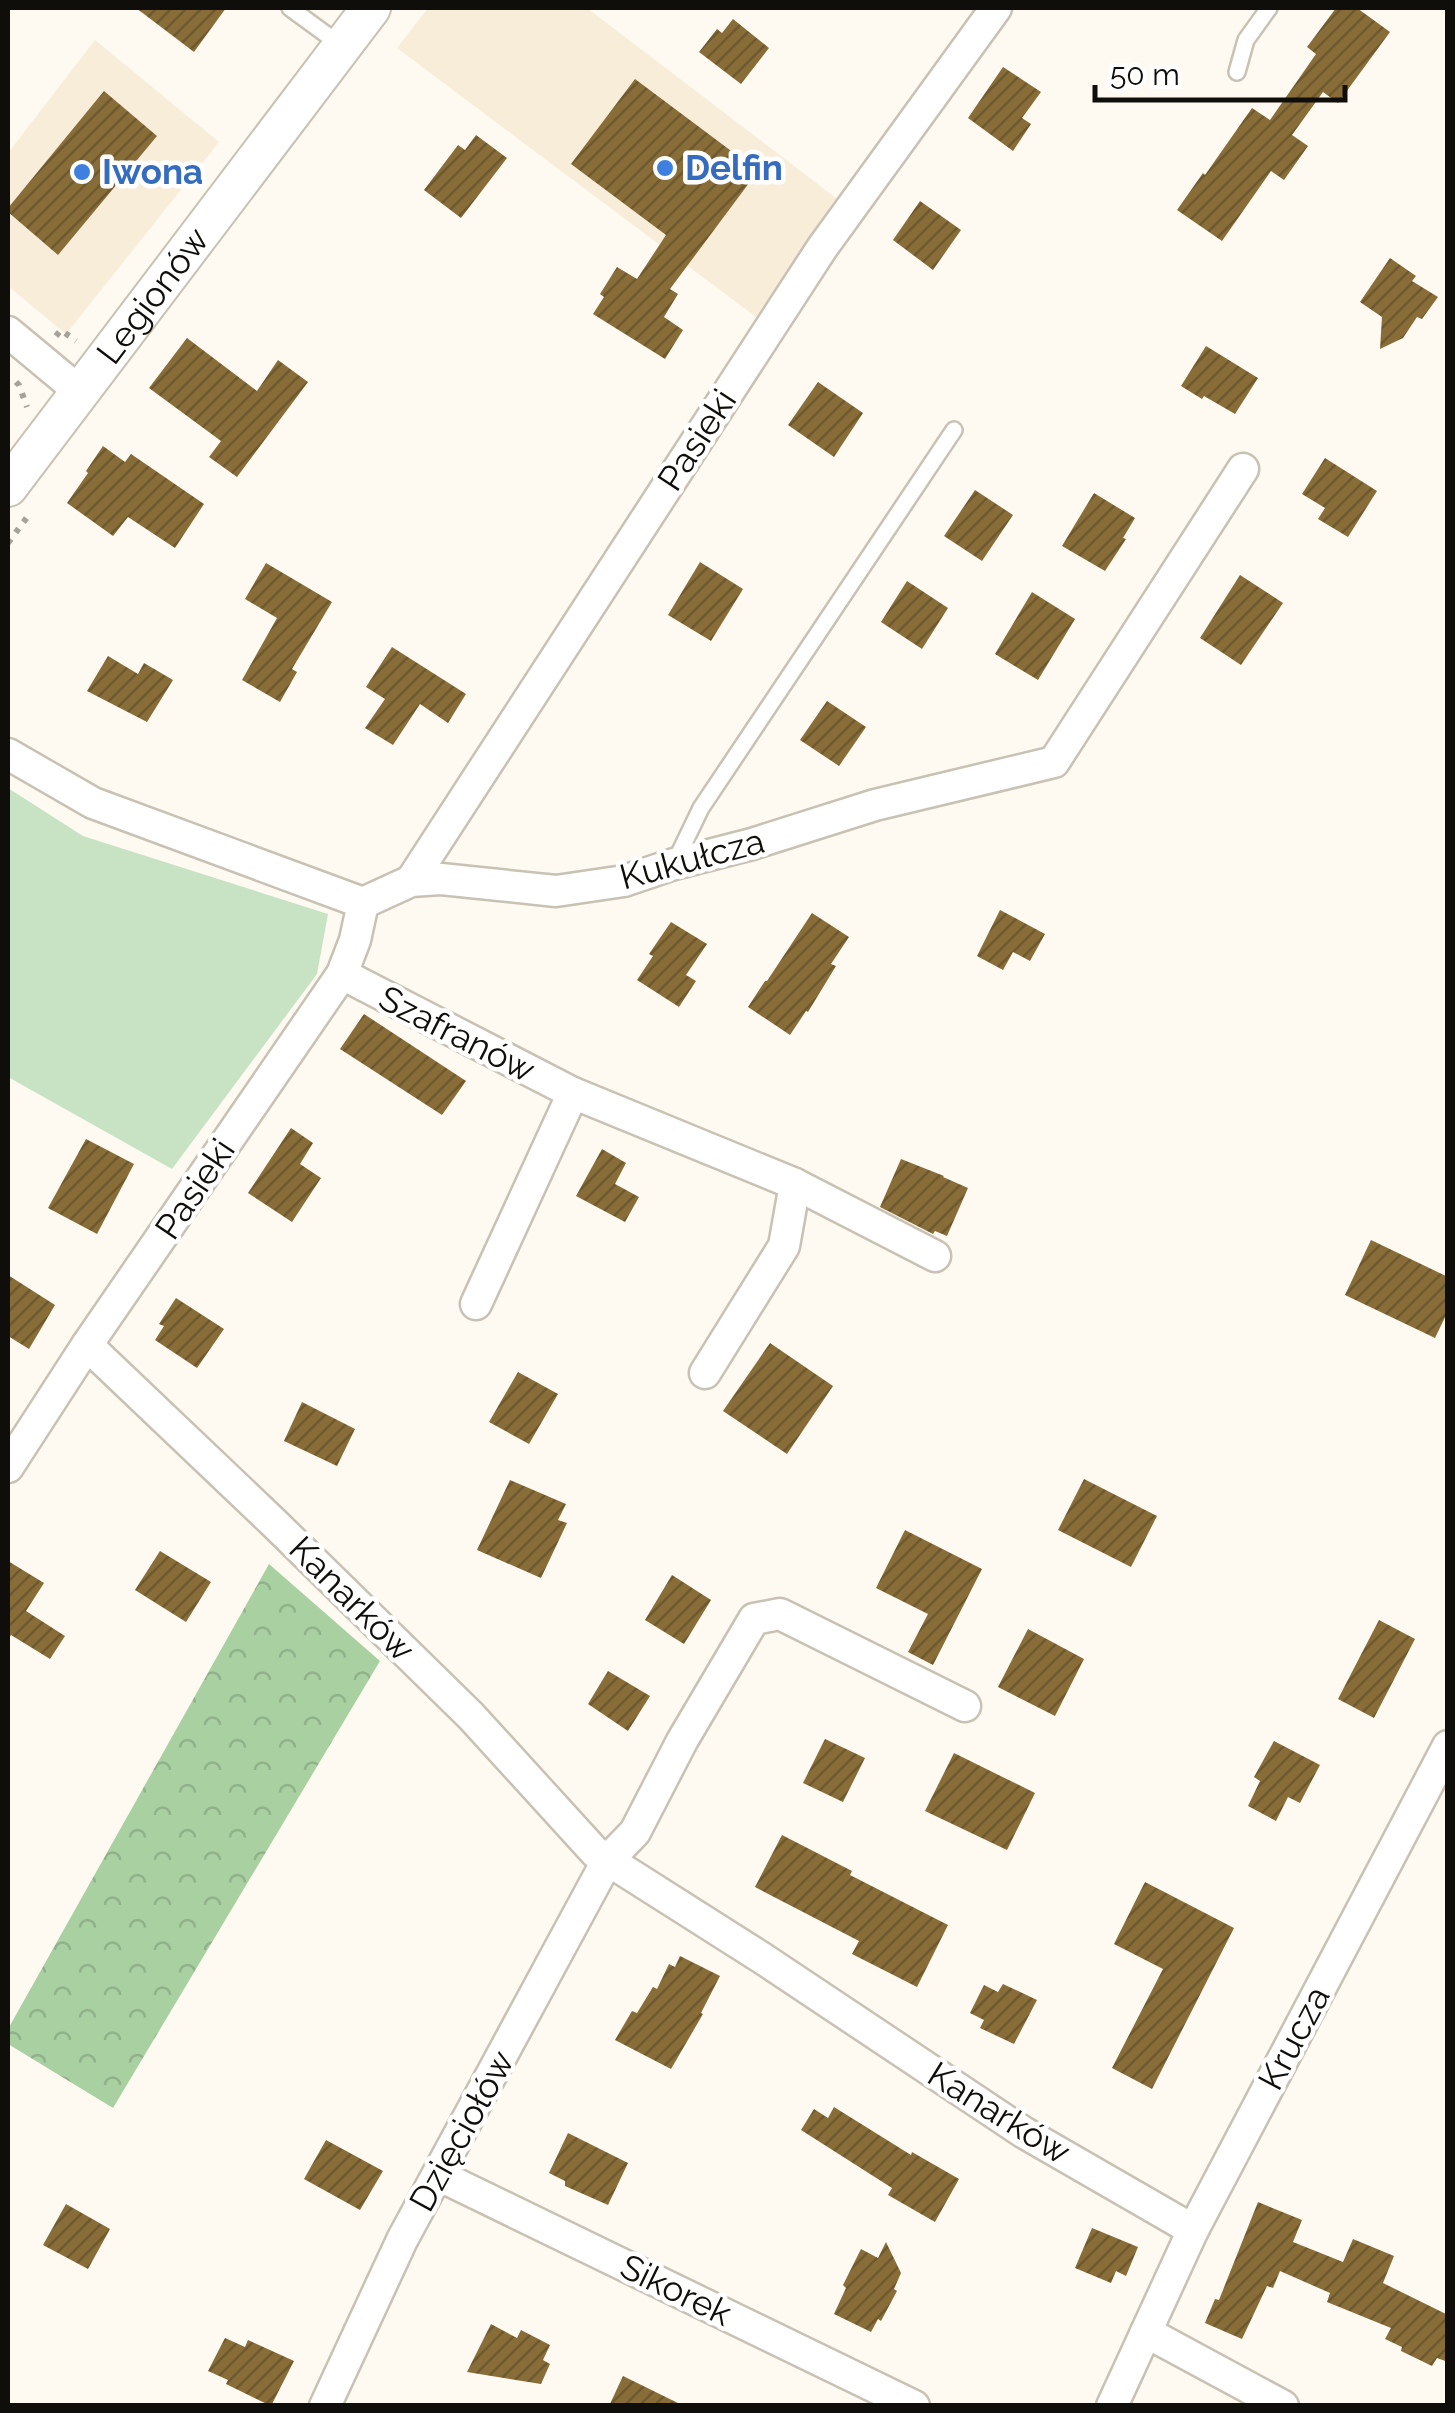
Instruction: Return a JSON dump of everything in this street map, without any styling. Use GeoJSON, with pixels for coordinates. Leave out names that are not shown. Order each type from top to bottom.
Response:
{"type":"FeatureCollection","features":[{"type":"Feature","properties":{"kind":"street","name":"Legionów"},"geometry":{"type":"LineString","coordinates":[[8,487],[371,8]]}},
{"type":"Feature","properties":{"kind":"street","name":"Pasieki"},"geometry":{"type":"LineString","coordinates":[[410,881],[822,248],[996,8]]}},
{"type":"Feature","properties":{"kind":"street"},"geometry":{"type":"LineString","coordinates":[[8,332],[80,390]]}},
{"type":"Feature","properties":{"kind":"street","name":"Kukułcza"},"geometry":{"type":"LineString","coordinates":[[363,903],[410,881],[441,879],[556,891],[624,880],[874,804],[1054,762],[1243,469]]}},
{"type":"Feature","properties":{"kind":"street"},"geometry":{"type":"LineString","coordinates":[[8,754],[93,803],[363,903]]}},
{"type":"Feature","properties":{"kind":"street","name":"Pasieki"},"geometry":{"type":"LineString","coordinates":[[8,1467],[87,1345],[342,974],[363,903]]}},
{"type":"Feature","properties":{"kind":"street","name":"Szafranów"},"geometry":{"type":"LineString","coordinates":[[342,974],[573,1092],[795,1184],[935,1256]]}},
{"type":"Feature","properties":{"kind":"street","name":"Szafranów"},"geometry":{"type":"LineString","coordinates":[[476,1304],[573,1092]]}},
{"type":"Feature","properties":{"kind":"street"},"geometry":{"type":"LineString","coordinates":[[705,1373],[784,1246],[795,1184]]}},
{"type":"Feature","properties":{"kind":"street","name":"Kanarków"},"geometry":{"type":"LineString","coordinates":[[87,1345],[457,1702],[595,1852],[1023,2132],[1193,2230]]}},
{"type":"Feature","properties":{"kind":"street"},"geometry":{"type":"LineString","coordinates":[[607,1861],[634,1832],[754,1619],[780,1614],[965,1706]]}},
{"type":"Feature","properties":{"kind":"street","name":"Krucza"},"geometry":{"type":"LineString","coordinates":[[1112,2406],[1193,2230],[1448,1746]]}},
{"type":"Feature","properties":{"kind":"street","name":"Dzięciołów"},"geometry":{"type":"LineString","coordinates":[[325,2406],[402,2240],[607,1861]]}},
{"type":"Feature","properties":{"kind":"street","name":"Sikorek"},"geometry":{"type":"LineString","coordinates":[[438,2175],[914,2406]]}},
{"type":"Feature","properties":{"kind":"street"},"geometry":{"type":"LineString","coordinates":[[1146,2332],[1283,2406]]}},
{"type":"Feature","properties":{"kind":"lane"},"geometry":{"type":"LineString","coordinates":[[290,8],[342,46]]}},
{"type":"Feature","properties":{"kind":"lane"},"geometry":{"type":"LineString","coordinates":[[1237,72],[1246,40],[1269,8]]}},
{"type":"Feature","properties":{"kind":"lane"},"geometry":{"type":"LineString","coordinates":[[674,864],[700,808],[954,430]]}},
{"type":"Feature","properties":{"kind":"shaded area"},"geometry":{"type":"Polygon","coordinates":[[[428,8],[587,8],[836,198],[756,317],[397,48],[428,8]]]}},
{"type":"Feature","properties":{"kind":"shaded area"},"geometry":{"type":"Polygon","coordinates":[[[95,40],[219,142],[66,334],[8,286],[8,153],[95,40]]]}},
{"type":"Feature","properties":{"kind":"green space"},"geometry":{"type":"Polygon","coordinates":[[[8,788],[83,836],[328,914],[317,974],[172,1169],[8,1077],[8,788]]]}},
{"type":"Feature","properties":{"kind":"green space"},"geometry":{"type":"Polygon","coordinates":[[[269,1564],[380,1661],[113,2108],[8,2044],[8,2029],[269,1564]]]}},
{"type":"Feature","properties":{"kind":"building"},"geometry":{"type":"Polygon","coordinates":[[[136,8],[226,8],[194,52],[136,8]]]}},
{"type":"Feature","properties":{"kind":"building"},"geometry":{"type":"Polygon","coordinates":[[[1336,8],[1357,8],[1390,32],[1338,103],[1323,92],[1292,135],[1308,146],[1284,180],[1271,171],[1222,241],[1177,210],[1252,108],[1270,120],[1316,54],[1307,47],[1336,8]]]}},
{"type":"Feature","properties":{"kind":"building"},"geometry":{"type":"Polygon","coordinates":[[[733,19],[769,48],[741,84],[699,52],[717,29],[722,33],[733,19]]]}},
{"type":"Feature","properties":{"kind":"building"},"geometry":{"type":"Polygon","coordinates":[[[1003,67],[1041,92],[1022,118],[1031,124],[1013,151],[968,118],[1003,67]]]}},
{"type":"Feature","properties":{"kind":"building","name":"Delfin"},"geometry":{"type":"Polygon","coordinates":[[[635,79],[758,171],[670,289],[678,294],[664,317],[683,330],[665,359],[593,314],[617,267],[637,279],[666,235],[571,164],[635,79]]]}},
{"type":"Feature","properties":{"kind":"building","name":"Iwona"},"geometry":{"type":"Polygon","coordinates":[[[104,91],[157,136],[58,255],[8,208],[104,91]]]}},
{"type":"Feature","properties":{"kind":"building"},"geometry":{"type":"Polygon","coordinates":[[[476,135],[507,158],[461,218],[424,190],[458,145],[465,150],[476,135]]]}},
{"type":"Feature","properties":{"kind":"building"},"geometry":{"type":"Polygon","coordinates":[[[920,201],[961,230],[933,270],[893,240],[920,201]]]}},
{"type":"Feature","properties":{"kind":"building"},"geometry":{"type":"Polygon","coordinates":[[[1390,258],[1416,276],[1412,281],[1438,297],[1403,338],[1380,349],[1382,317],[1360,302],[1390,258]]]}},
{"type":"Feature","properties":{"kind":"building"},"geometry":{"type":"Polygon","coordinates":[[[187,338],[257,391],[278,360],[308,382],[237,477],[209,457],[221,441],[149,388],[187,338]]]}},
{"type":"Feature","properties":{"kind":"building"},"geometry":{"type":"Polygon","coordinates":[[[1206,346],[1258,378],[1235,414],[1181,386],[1206,346]]]}},
{"type":"Feature","properties":{"kind":"building"},"geometry":{"type":"Polygon","coordinates":[[[818,382],[863,413],[834,457],[788,425],[818,382]]]}},
{"type":"Feature","properties":{"kind":"building"},"geometry":{"type":"Polygon","coordinates":[[[103,446],[125,462],[131,454],[204,504],[175,548],[128,517],[113,536],[67,503],[103,446]]]}},
{"type":"Feature","properties":{"kind":"building"},"geometry":{"type":"Polygon","coordinates":[[[1325,458],[1377,491],[1348,537],[1318,519],[1325,508],[1302,494],[1325,458]]]}},
{"type":"Feature","properties":{"kind":"building"},"geometry":{"type":"Polygon","coordinates":[[[975,490],[1013,515],[982,561],[944,536],[975,490]]]}},
{"type":"Feature","properties":{"kind":"building"},"geometry":{"type":"Polygon","coordinates":[[[1094,493],[1135,518],[1105,571],[1062,546],[1094,493]]]}},
{"type":"Feature","properties":{"kind":"building"},"geometry":{"type":"Polygon","coordinates":[[[700,562],[743,589],[711,641],[668,615],[700,562]]]}},
{"type":"Feature","properties":{"kind":"building"},"geometry":{"type":"Polygon","coordinates":[[[266,563],[332,602],[292,669],[297,672],[280,702],[242,680],[277,618],[245,599],[266,563]]]}},
{"type":"Feature","properties":{"kind":"building"},"geometry":{"type":"Polygon","coordinates":[[[1240,575],[1283,603],[1241,665],[1200,638],[1240,575]]]}},
{"type":"Feature","properties":{"kind":"building"},"geometry":{"type":"Polygon","coordinates":[[[907,581],[948,608],[922,649],[881,622],[907,581]]]}},
{"type":"Feature","properties":{"kind":"building"},"geometry":{"type":"Polygon","coordinates":[[[1032,592],[1075,619],[1038,680],[995,654],[1032,592]]]}},
{"type":"Feature","properties":{"kind":"building"},"geometry":{"type":"Polygon","coordinates":[[[392,647],[466,694],[448,723],[420,704],[393,745],[365,728],[385,699],[366,687],[392,647]]]}},
{"type":"Feature","properties":{"kind":"building"},"geometry":{"type":"Polygon","coordinates":[[[108,656],[138,674],[144,663],[173,680],[147,722],[87,691],[108,656]]]}},
{"type":"Feature","properties":{"kind":"building"},"geometry":{"type":"Polygon","coordinates":[[[827,701],[866,727],[839,766],[800,740],[827,701]]]}},
{"type":"Feature","properties":{"kind":"building"},"geometry":{"type":"Polygon","coordinates":[[[1000,910],[1045,934],[1030,961],[1013,952],[1003,970],[977,956],[1000,910]]]}},
{"type":"Feature","properties":{"kind":"building"},"geometry":{"type":"Polygon","coordinates":[[[812,913],[849,937],[831,964],[836,966],[790,1035],[748,1007],[812,913]]]}},
{"type":"Feature","properties":{"kind":"building"},"geometry":{"type":"Polygon","coordinates":[[[671,922],[707,944],[686,975],[696,981],[679,1007],[637,980],[671,922]]]}},
{"type":"Feature","properties":{"kind":"building"},"geometry":{"type":"Polygon","coordinates":[[[364,1014],[466,1081],[442,1115],[340,1049],[364,1014]]]}},
{"type":"Feature","properties":{"kind":"building"},"geometry":{"type":"Polygon","coordinates":[[[291,1128],[313,1143],[300,1164],[321,1178],[292,1222],[248,1193],[291,1128]]]}},
{"type":"Feature","properties":{"kind":"building"},"geometry":{"type":"Polygon","coordinates":[[[86,1139],[134,1164],[97,1234],[48,1208],[86,1139]]]}},
{"type":"Feature","properties":{"kind":"building"},"geometry":{"type":"Polygon","coordinates":[[[602,1149],[626,1163],[615,1184],[639,1197],[625,1222],[576,1196],[602,1149]]]}},
{"type":"Feature","properties":{"kind":"building"},"geometry":{"type":"Polygon","coordinates":[[[901,1159],[968,1188],[947,1236],[935,1231],[933,1234],[880,1207],[901,1159]]]}},
{"type":"Feature","properties":{"kind":"building"},"geometry":{"type":"Polygon","coordinates":[[[1371,1240],[1448,1277],[1448,1311],[1435,1338],[1345,1295],[1371,1240]]]}},
{"type":"Feature","properties":{"kind":"building"},"geometry":{"type":"Polygon","coordinates":[[[8,1275],[55,1305],[29,1349],[8,1336],[8,1275]]]}},
{"type":"Feature","properties":{"kind":"building"},"geometry":{"type":"Polygon","coordinates":[[[176,1298],[224,1329],[197,1368],[155,1340],[164,1326],[159,1324],[176,1298]]]}},
{"type":"Feature","properties":{"kind":"building"},"geometry":{"type":"Polygon","coordinates":[[[770,1343],[833,1386],[787,1454],[723,1411],[770,1343]]]}},
{"type":"Feature","properties":{"kind":"building"},"geometry":{"type":"Polygon","coordinates":[[[518,1372],[558,1394],[529,1444],[489,1422],[518,1372]]]}},
{"type":"Feature","properties":{"kind":"building"},"geometry":{"type":"Polygon","coordinates":[[[302,1402],[355,1429],[337,1466],[284,1441],[302,1402]]]}},
{"type":"Feature","properties":{"kind":"building"},"geometry":{"type":"Polygon","coordinates":[[[1084,1479],[1157,1516],[1131,1567],[1058,1530],[1084,1479]]]}},
{"type":"Feature","properties":{"kind":"building"},"geometry":{"type":"Polygon","coordinates":[[[510,1480],[566,1504],[558,1520],[567,1523],[541,1578],[477,1550],[510,1480]]]}},
{"type":"Feature","properties":{"kind":"building"},"geometry":{"type":"Polygon","coordinates":[[[905,1530],[982,1569],[933,1665],[908,1652],[928,1614],[876,1588],[905,1530]]]}},
{"type":"Feature","properties":{"kind":"building"},"geometry":{"type":"Polygon","coordinates":[[[160,1551],[211,1582],[186,1622],[135,1590],[160,1551]]]}},
{"type":"Feature","properties":{"kind":"building"},"geometry":{"type":"Polygon","coordinates":[[[8,1561],[44,1583],[26,1611],[65,1636],[50,1659],[11,1635],[8,1640],[8,1561]]]}},
{"type":"Feature","properties":{"kind":"building"},"geometry":{"type":"Polygon","coordinates":[[[672,1575],[711,1600],[684,1644],[645,1620],[672,1575]]]}},
{"type":"Feature","properties":{"kind":"building"},"geometry":{"type":"Polygon","coordinates":[[[1379,1620],[1415,1639],[1374,1718],[1338,1699],[1379,1620]]]}},
{"type":"Feature","properties":{"kind":"building"},"geometry":{"type":"Polygon","coordinates":[[[1028,1629],[1084,1659],[1055,1716],[998,1687],[1028,1629]]]}},
{"type":"Feature","properties":{"kind":"building"},"geometry":{"type":"Polygon","coordinates":[[[608,1671],[650,1696],[628,1731],[588,1704],[608,1671]]]}},
{"type":"Feature","properties":{"kind":"building"},"geometry":{"type":"Polygon","coordinates":[[[825,1739],[865,1758],[843,1802],[803,1783],[825,1739]]]}},
{"type":"Feature","properties":{"kind":"building"},"geometry":{"type":"Polygon","coordinates":[[[1274,1741],[1320,1765],[1300,1803],[1288,1797],[1276,1821],[1248,1806],[1260,1781],[1254,1777],[1274,1741]]]}},
{"type":"Feature","properties":{"kind":"building"},"geometry":{"type":"Polygon","coordinates":[[[954,1753],[1035,1793],[1007,1850],[925,1811],[954,1753]]]}},
{"type":"Feature","properties":{"kind":"building"},"geometry":{"type":"Polygon","coordinates":[[[782,1835],[948,1925],[917,1987],[852,1954],[859,1941],[755,1887],[782,1835]]]}},
{"type":"Feature","properties":{"kind":"building"},"geometry":{"type":"Polygon","coordinates":[[[1145,1882],[1234,1928],[1152,2089],[1112,2068],[1163,1969],[1114,1944],[1145,1882]]]}},
{"type":"Feature","properties":{"kind":"building"},"geometry":{"type":"Polygon","coordinates":[[[680,1956],[720,1976],[671,2069],[615,2040],[632,2011],[637,2013],[653,1987],[657,1989],[669,1964],[675,1967],[680,1956]]]}},
{"type":"Feature","properties":{"kind":"building"},"geometry":{"type":"Polygon","coordinates":[[[1003,1984],[1037,2000],[1014,2044],[980,2028],[984,2020],[970,2013],[984,1985],[998,1992],[1003,1984]]]}},
{"type":"Feature","properties":{"kind":"building"},"geometry":{"type":"Polygon","coordinates":[[[834,2107],[911,2155],[912,2152],[959,2179],[935,2222],[888,2195],[892,2188],[801,2130],[814,2109],[828,2118],[834,2107]]]}},
{"type":"Feature","properties":{"kind":"building"},"geometry":{"type":"Polygon","coordinates":[[[568,2133],[628,2163],[608,2205],[565,2186],[565,2181],[549,2173],[568,2133]]]}},
{"type":"Feature","properties":{"kind":"building"},"geometry":{"type":"Polygon","coordinates":[[[326,2140],[383,2171],[360,2210],[304,2179],[326,2140]]]}},
{"type":"Feature","properties":{"kind":"building"},"geometry":{"type":"Polygon","coordinates":[[[1258,2202],[1302,2220],[1293,2242],[1343,2262],[1353,2239],[1394,2256],[1383,2283],[1448,2315],[1448,2362],[1437,2358],[1432,2366],[1401,2351],[1402,2347],[1385,2339],[1391,2328],[1327,2302],[1330,2293],[1280,2271],[1273,2288],[1267,2286],[1242,2339],[1205,2323],[1215,2299],[1219,2300],[1258,2202]]]}},
{"type":"Feature","properties":{"kind":"building"},"geometry":{"type":"Polygon","coordinates":[[[66,2204],[110,2229],[88,2269],[43,2245],[66,2204]]]}},
{"type":"Feature","properties":{"kind":"building"},"geometry":{"type":"Polygon","coordinates":[[[1092,2228],[1138,2247],[1126,2276],[1116,2271],[1111,2283],[1075,2268],[1092,2228]]]}},
{"type":"Feature","properties":{"kind":"building"},"geometry":{"type":"Polygon","coordinates":[[[886,2242],[901,2273],[894,2289],[897,2291],[871,2332],[834,2314],[861,2249],[878,2258],[886,2242]]]}},
{"type":"Feature","properties":{"kind":"building"},"geometry":{"type":"Polygon","coordinates":[[[491,2324],[517,2338],[521,2330],[550,2345],[543,2360],[550,2364],[541,2384],[467,2372],[491,2324]]]}},
{"type":"Feature","properties":{"kind":"building"},"geometry":{"type":"Polygon","coordinates":[[[225,2338],[245,2347],[248,2340],[294,2361],[271,2406],[208,2371],[225,2338]]]}},
{"type":"Feature","properties":{"kind":"building"},"geometry":{"type":"Polygon","coordinates":[[[623,2376],[684,2406],[609,2406],[623,2376]]]}},
{"type":"Feature","properties":{"kind":"place","name":"Delfin"},"geometry":{"type":"Point","coordinates":[665,168]}},
{"type":"Feature","properties":{"kind":"place","name":"Iwona"},"geometry":{"type":"Point","coordinates":[82,172]}}]}
